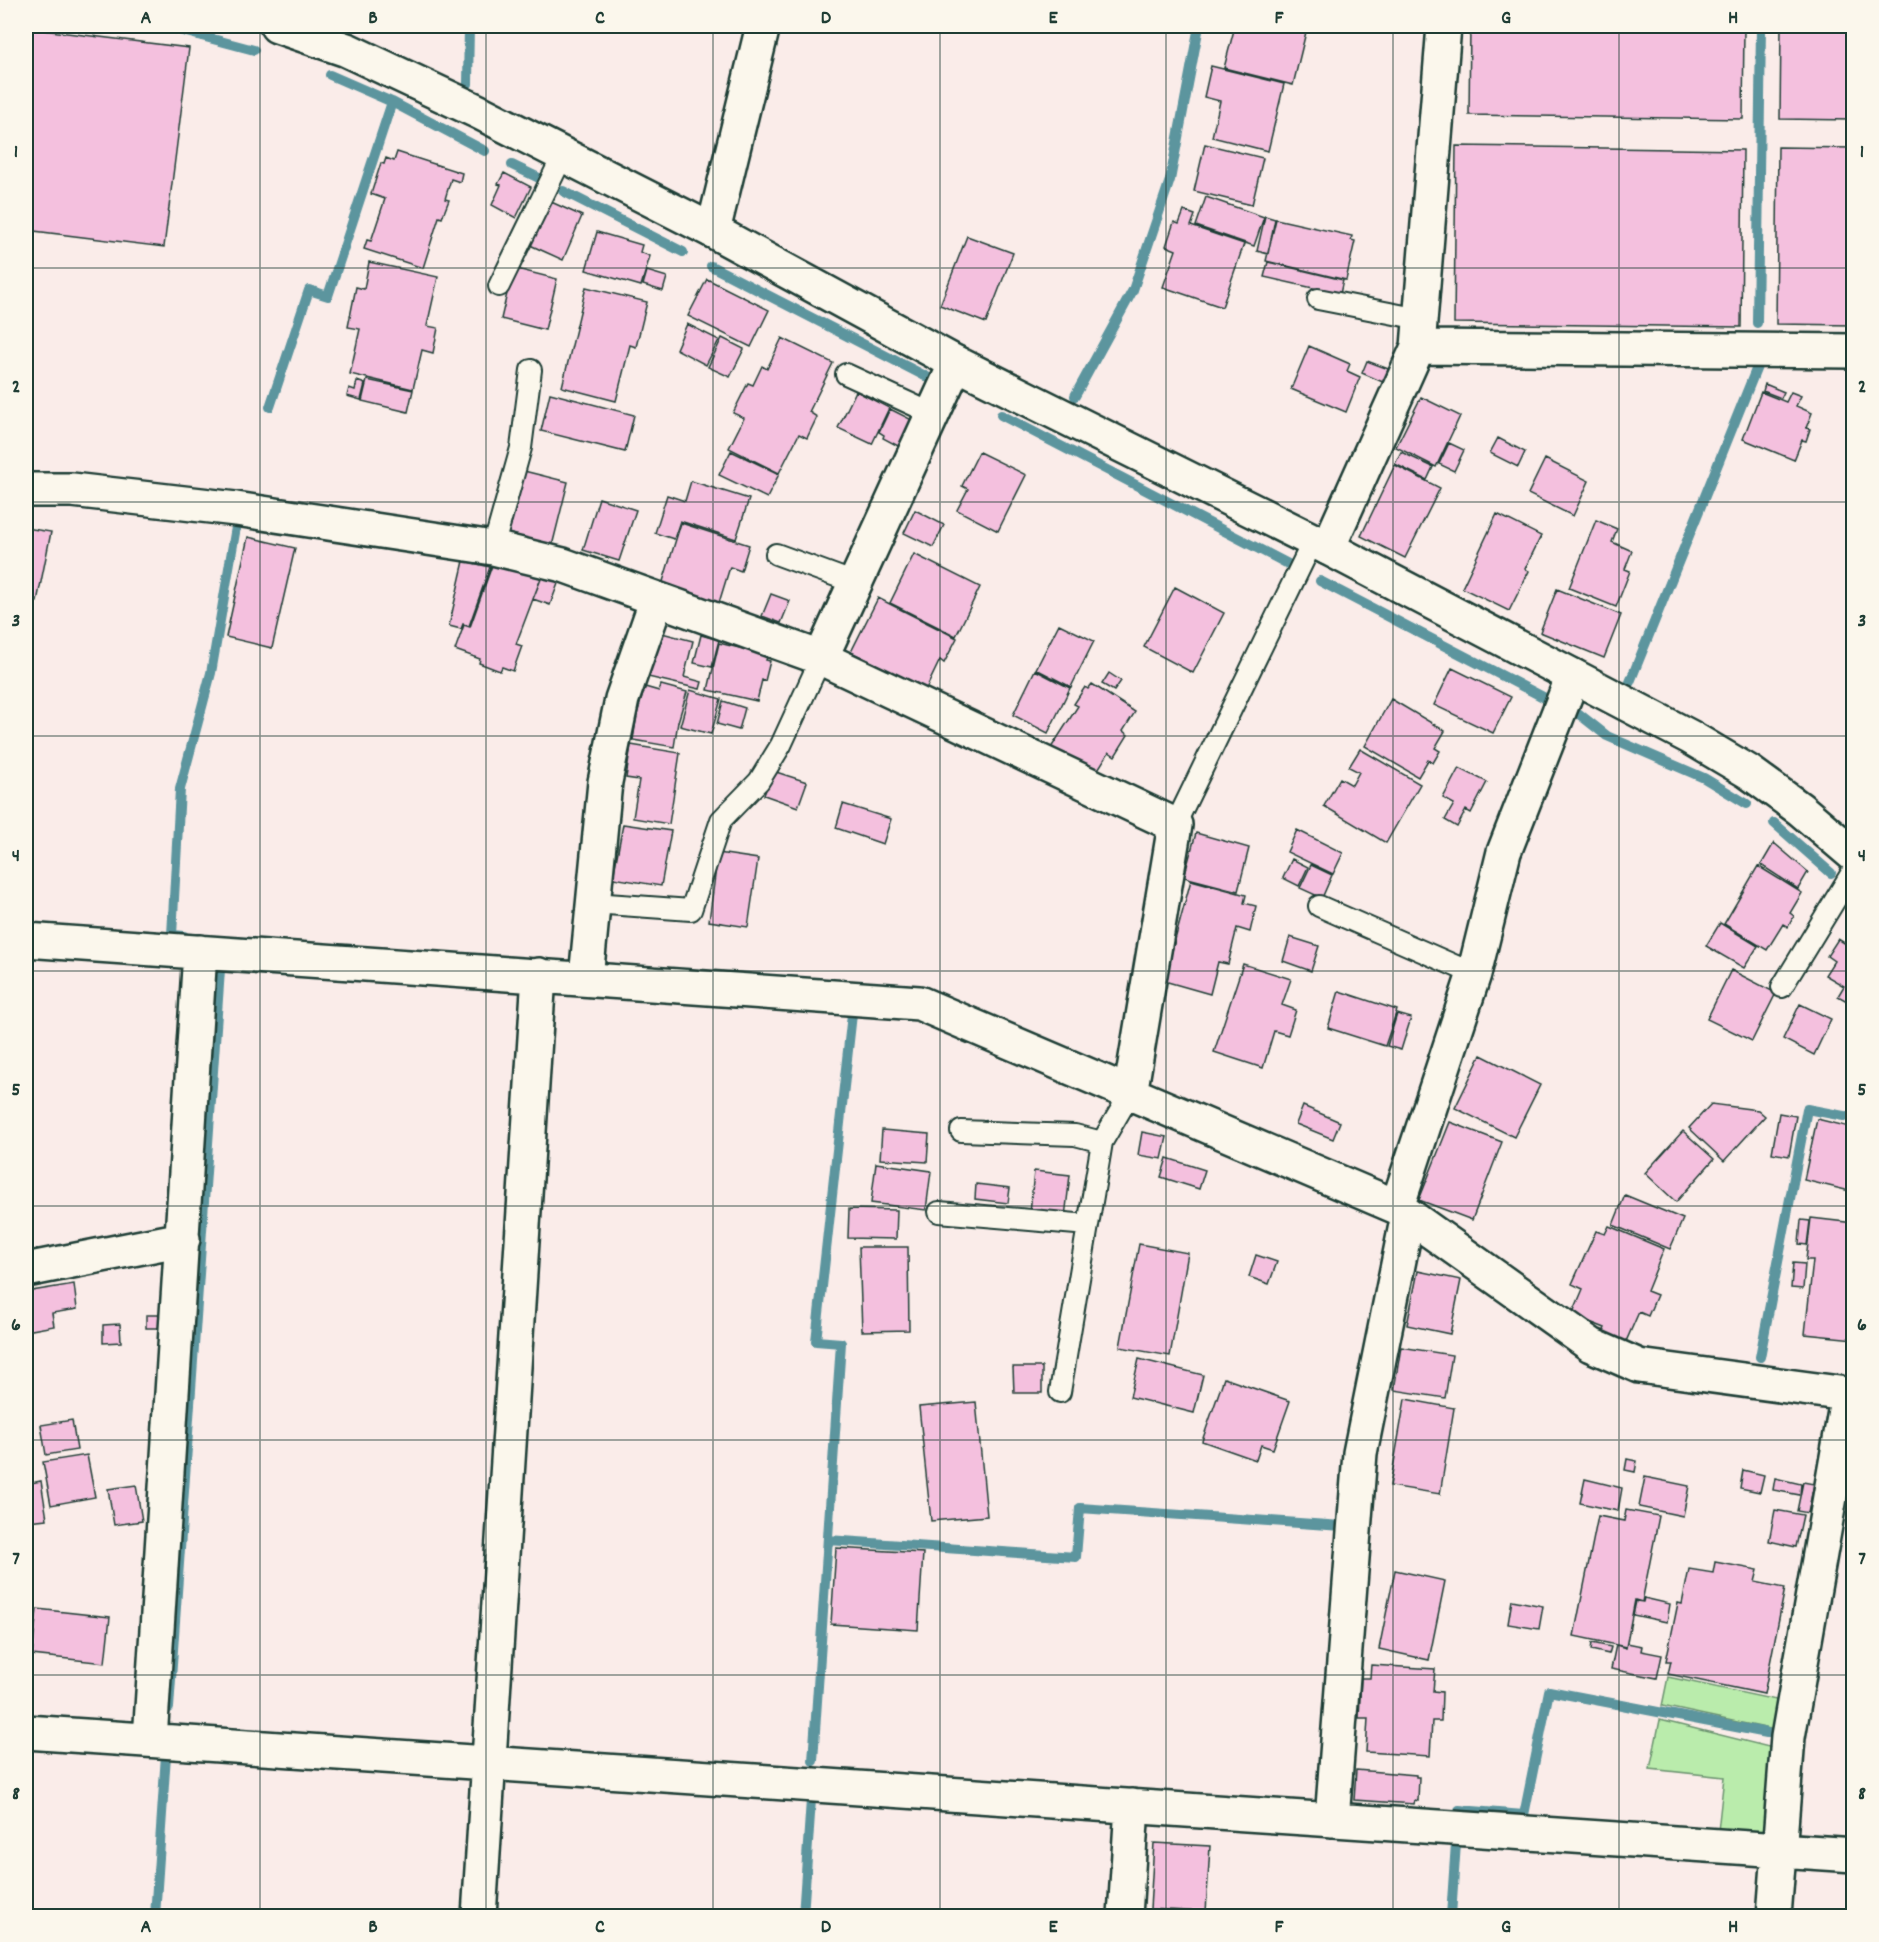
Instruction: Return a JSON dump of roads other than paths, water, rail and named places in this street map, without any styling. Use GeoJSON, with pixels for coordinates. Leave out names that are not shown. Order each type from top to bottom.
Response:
{"type":"FeatureCollection","features":[{"type":"Feature","properties":{"kind":"street"},"geometry":{"type":"LineString","coordinates":[[277,26],[347,50],[479,112],[713,231],[956,363],[1321,544],[1690,737],[1749,772],[1800,809],[1854,855]]}},
{"type":"Feature","properties":{"kind":"street"},"geometry":{"type":"LineString","coordinates":[[713,231],[763,26]]}},
{"type":"Feature","properties":{"kind":"street"},"geometry":{"type":"LineString","coordinates":[[1321,544],[1419,333],[1444,26]]}},
{"type":"Feature","properties":{"kind":"street"},"geometry":{"type":"LineString","coordinates":[[1419,333],[1854,351]]}},
{"type":"Feature","properties":{"kind":"street"},"geometry":{"type":"LineString","coordinates":[[821,658],[956,363]]}},
{"type":"Feature","properties":{"kind":"street"},"geometry":{"type":"LineString","coordinates":[[26,490],[72,490],[236,509],[492,548],[563,565],[821,658],[1175,825],[1130,1094]]}},
{"type":"Feature","properties":{"kind":"street"},"geometry":{"type":"LineString","coordinates":[[586,978],[605,782],[620,710],[657,599]]}},
{"type":"Feature","properties":{"kind":"street"},"geometry":{"type":"LineString","coordinates":[[1332,1820],[1360,1453],[1403,1211],[1474,974],[1504,852],[1573,676]]}},
{"type":"Feature","properties":{"kind":"street"},"geometry":{"type":"LineString","coordinates":[[26,940],[919,1003],[1403,1211],[1591,1345],[1639,1366],[1851,1394],[1788,1737],[1774,1917]]}},
{"type":"Feature","properties":{"kind":"street"},"geometry":{"type":"LineString","coordinates":[[150,1740],[200,952]]}},
{"type":"Feature","properties":{"kind":"street"},"geometry":{"type":"LineString","coordinates":[[479,1917],[539,975]]}},
{"type":"Feature","properties":{"kind":"street"},"geometry":{"type":"LineString","coordinates":[[26,1270],[183,1239]]}},
{"type":"Feature","properties":{"kind":"street"},"geometry":{"type":"LineString","coordinates":[[26,1732],[1854,1855]]}},
{"type":"Feature","properties":{"kind":"street"},"geometry":{"type":"LineString","coordinates":[[1125,1917],[1132,1806]]}},
{"type":"Feature","properties":{"kind":"lane"},"geometry":{"type":"LineString","coordinates":[[499,286],[563,155]]}},
{"type":"Feature","properties":{"kind":"lane"},"geometry":{"type":"LineString","coordinates":[[1318,299],[1419,333]]}},
{"type":"Feature","properties":{"kind":"lane"},"geometry":{"type":"LineString","coordinates":[[492,548],[521,448],[531,370]]}},
{"type":"Feature","properties":{"kind":"lane"},"geometry":{"type":"LineString","coordinates":[[846,374],[933,414]]}},
{"type":"Feature","properties":{"kind":"lane"},"geometry":{"type":"LineString","coordinates":[[1175,825],[1321,544]]}},
{"type":"Feature","properties":{"kind":"lane"},"geometry":{"type":"LineString","coordinates":[[776,554],[855,584]]}},
{"type":"Feature","properties":{"kind":"lane"},"geometry":{"type":"LineString","coordinates":[[593,903],[691,910],[721,820],[759,781],[781,745],[821,658]]}},
{"type":"Feature","properties":{"kind":"lane"},"geometry":{"type":"LineString","coordinates":[[1782,987],[1854,869]]}},
{"type":"Feature","properties":{"kind":"lane"},"geometry":{"type":"LineString","coordinates":[[1319,906],[1474,974]]}},
{"type":"Feature","properties":{"kind":"lane"},"geometry":{"type":"LineString","coordinates":[[1060,1392],[1102,1142],[1130,1094]]}},
{"type":"Feature","properties":{"kind":"lane"},"geometry":{"type":"LineString","coordinates":[[961,1131],[1075,1135],[1102,1142]]}},
{"type":"Feature","properties":{"kind":"lane"},"geometry":{"type":"LineString","coordinates":[[939,1212],[1089,1225]]}},
{"type":"Feature","properties":{"kind":"waterway"},"geometry":{"type":"LineString","coordinates":[[164,26],[254,50]]}},
{"type":"Feature","properties":{"kind":"waterway"},"geometry":{"type":"LineString","coordinates":[[468,84],[469,26]]}},
{"type":"Feature","properties":{"kind":"waterway"},"geometry":{"type":"LineString","coordinates":[[1075,396],[1133,290],[1170,180],[1199,26]]}},
{"type":"Feature","properties":{"kind":"waterway"},"geometry":{"type":"LineString","coordinates":[[1757,323],[1761,26]]}},
{"type":"Feature","properties":{"kind":"waterway"},"geometry":{"type":"LineString","coordinates":[[330,75],[392,102],[485,151]]}},
{"type":"Feature","properties":{"kind":"waterway"},"geometry":{"type":"LineString","coordinates":[[270,407],[309,290],[328,296],[392,102]]}},
{"type":"Feature","properties":{"kind":"waterway"},"geometry":{"type":"LineString","coordinates":[[512,165],[539,178]]}},
{"type":"Feature","properties":{"kind":"waterway"},"geometry":{"type":"LineString","coordinates":[[563,191],[683,252]]}},
{"type":"Feature","properties":{"kind":"waterway"},"geometry":{"type":"LineString","coordinates":[[711,266],[929,378]]}},
{"type":"Feature","properties":{"kind":"waterway"},"geometry":{"type":"LineString","coordinates":[[1630,682],[1757,367]]}},
{"type":"Feature","properties":{"kind":"waterway"},"geometry":{"type":"LineString","coordinates":[[1001,415],[1290,565]]}},
{"type":"Feature","properties":{"kind":"waterway"},"geometry":{"type":"LineString","coordinates":[[184,936],[172,935],[180,789],[211,673],[236,527]]}},
{"type":"Feature","properties":{"kind":"waterway"},"geometry":{"type":"LineString","coordinates":[[1320,581],[1545,698]]}},
{"type":"Feature","properties":{"kind":"waterway"},"geometry":{"type":"LineString","coordinates":[[1574,710],[1607,736],[1704,778],[1747,804]]}},
{"type":"Feature","properties":{"kind":"waterway"},"geometry":{"type":"LineString","coordinates":[[1774,823],[1831,873]]}},
{"type":"Feature","properties":{"kind":"waterway"},"geometry":{"type":"LineString","coordinates":[[169,1708],[220,970]]}},
{"type":"Feature","properties":{"kind":"waterway"},"geometry":{"type":"LineString","coordinates":[[813,1761],[841,1343],[816,1341],[852,1014]]}},
{"type":"Feature","properties":{"kind":"waterway"},"geometry":{"type":"LineString","coordinates":[[1760,1357],[1807,1109],[1854,1118]]}},
{"type":"Feature","properties":{"kind":"waterway"},"geometry":{"type":"LineString","coordinates":[[828,1540],[1076,1557],[1080,1508],[1342,1526]]}},
{"type":"Feature","properties":{"kind":"waterway"},"geometry":{"type":"LineString","coordinates":[[1459,1810],[1524,1815],[1549,1691],[1767,1733]]}},
{"type":"Feature","properties":{"kind":"waterway"},"geometry":{"type":"LineString","coordinates":[[155,1916],[166,1755]]}},
{"type":"Feature","properties":{"kind":"waterway"},"geometry":{"type":"LineString","coordinates":[[803,1916],[811,1800]]}},
{"type":"Feature","properties":{"kind":"waterway"},"geometry":{"type":"LineString","coordinates":[[1451,1916],[1456,1843]]}}]}
